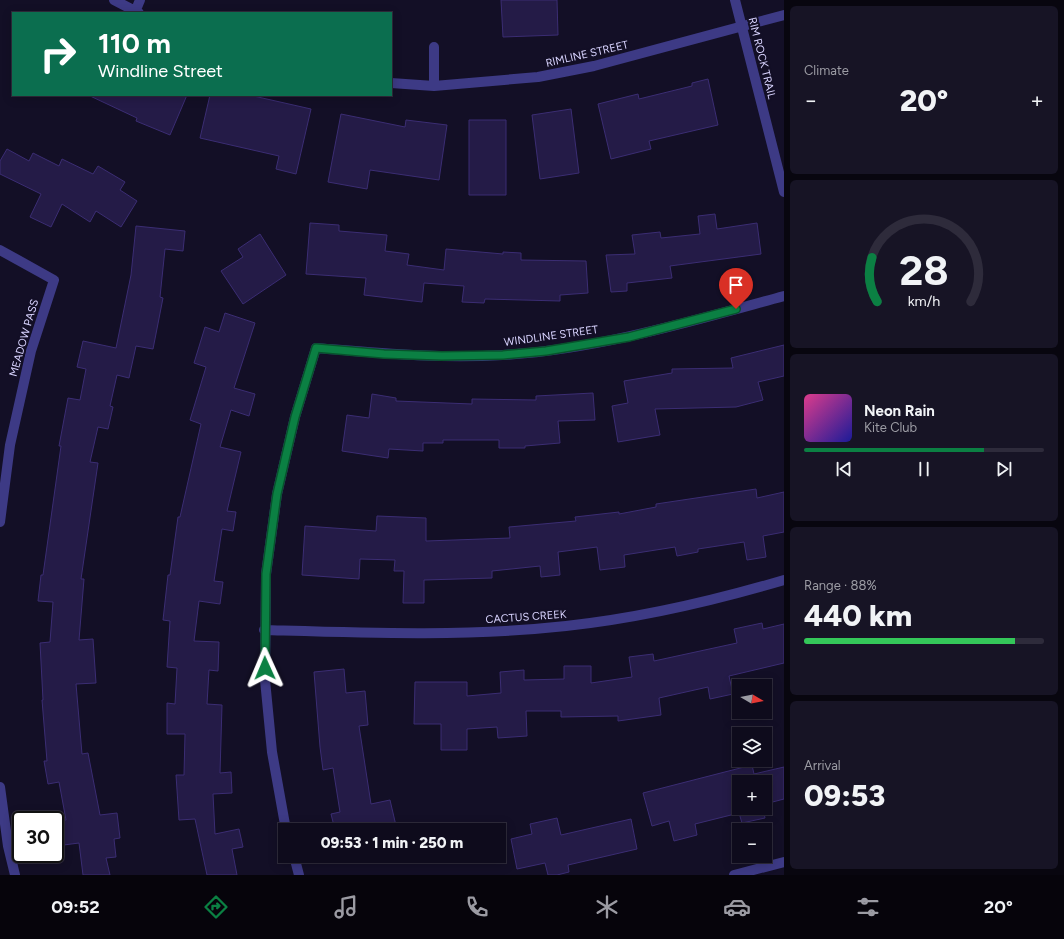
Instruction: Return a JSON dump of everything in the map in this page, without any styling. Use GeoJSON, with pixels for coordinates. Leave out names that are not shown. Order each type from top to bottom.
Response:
{"type":"FeatureCollection","features":[{"type":"Feature","properties":{"kind":"street"},"geometry":{"type":"LineString","coordinates":[[114,0],[137,12],[140,0]]}},
{"type":"Feature","properties":{"kind":"street","name":"RIM ROCK TRAIL"},"geometry":{"type":"LineString","coordinates":[[735,0],[784,192]]}},
{"type":"Feature","properties":{"kind":"street","name":"RIMLINE STREET"},"geometry":{"type":"LineString","coordinates":[[392,83],[434,86],[538,77],[594,66],[784,15]]}},
{"type":"Feature","properties":{"kind":"street"},"geometry":{"type":"LineString","coordinates":[[434,47],[434,86]]}},
{"type":"Feature","properties":{"kind":"street","name":"MEADOW PASS"},"geometry":{"type":"LineString","coordinates":[[0,250],[54,280],[31,351],[10,445],[0,522]]}},
{"type":"Feature","properties":{"kind":"street","name":"WINDLINE STREET"},"geometry":{"type":"LineString","coordinates":[[264,630],[266,574],[277,494],[295,417],[316,348],[384,354],[442,356],[503,355],[546,351],[629,337],[784,296]]}},
{"type":"Feature","properties":{"kind":"street","name":"CACTUS CREEK"},"geometry":{"type":"LineString","coordinates":[[264,630],[397,634],[500,632],[567,626],[644,615],[784,580]]}},
{"type":"Feature","properties":{"kind":"street"},"geometry":{"type":"LineString","coordinates":[[264,630],[265,680],[272,752],[285,823]]}},
{"type":"Feature","properties":{"kind":"street"},"geometry":{"type":"LineString","coordinates":[[0,787],[8,846],[15,875]]}},
{"type":"Feature","properties":{"kind":"street"},"geometry":{"type":"LineString","coordinates":[[734,875],[784,862]]}},
{"type":"Feature","properties":{"kind":"street"},"geometry":{"type":"LineString","coordinates":[[296,863],[299,875]]}},
{"type":"Feature","properties":{"kind":"building"},"geometry":{"type":"Polygon","coordinates":[[[501,0],[557,0],[558,35],[503,37],[501,0]]]}},
{"type":"Feature","properties":{"kind":"building"},"geometry":{"type":"Polygon","coordinates":[[[708,79],[718,125],[649,141],[651,149],[611,159],[598,104],[638,94],[639,99],[692,86],[692,83],[708,79]]]}},
{"type":"Feature","properties":{"kind":"building"},"geometry":{"type":"Polygon","coordinates":[[[90,96],[187,96],[170,135],[136,121],[137,118],[90,96]]]}},
{"type":"Feature","properties":{"kind":"building"},"geometry":{"type":"Polygon","coordinates":[[[210,96],[253,96],[311,109],[296,174],[276,169],[279,156],[200,138],[210,96]]]}},
{"type":"Feature","properties":{"kind":"building"},"geometry":{"type":"Polygon","coordinates":[[[571,109],[579,173],[540,179],[532,115],[571,109]]]}},
{"type":"Feature","properties":{"kind":"building"},"geometry":{"type":"Polygon","coordinates":[[[341,114],[405,127],[406,120],[447,125],[439,180],[370,170],[367,189],[328,182],[341,114]]]}},
{"type":"Feature","properties":{"kind":"building"},"geometry":{"type":"Polygon","coordinates":[[[469,120],[506,120],[506,195],[469,195],[469,120]]]}},
{"type":"Feature","properties":{"kind":"building"},"geometry":{"type":"Polygon","coordinates":[[[7,149],[29,161],[33,153],[59,166],[62,159],[93,174],[98,166],[125,182],[120,190],[137,201],[121,227],[96,211],[90,222],[62,204],[51,227],[30,217],[41,194],[0,174],[0,161],[7,149]]]}},
{"type":"Feature","properties":{"kind":"building"},"geometry":{"type":"Polygon","coordinates":[[[715,214],[717,229],[757,223],[761,254],[670,266],[672,278],[627,283],[627,291],[611,292],[606,255],[635,254],[632,235],[660,232],[661,238],[700,234],[698,216],[715,214]]]}},
{"type":"Feature","properties":{"kind":"building"},"geometry":{"type":"Polygon","coordinates":[[[310,223],[339,225],[339,231],[387,235],[385,251],[409,254],[407,265],[444,270],[446,249],[503,254],[503,252],[521,253],[521,260],[586,261],[588,293],[560,295],[560,301],[485,299],[484,303],[462,302],[464,286],[424,283],[422,302],[364,295],[366,278],[306,274],[310,223]]]}},
{"type":"Feature","properties":{"kind":"building"},"geometry":{"type":"Polygon","coordinates":[[[136,226],[185,231],[183,251],[165,249],[160,297],[163,298],[153,349],[136,346],[129,378],[117,375],[110,406],[113,407],[108,429],[98,427],[90,462],[98,463],[81,579],[84,579],[79,640],[93,639],[96,683],[76,684],[82,754],[88,753],[100,815],[117,813],[120,838],[114,839],[116,857],[106,858],[110,875],[83,875],[79,843],[64,845],[64,820],[66,820],[59,782],[48,784],[44,761],[47,761],[42,700],[40,643],[50,642],[53,602],[38,601],[61,446],[59,446],[68,398],[80,400],[86,369],[77,367],[83,341],[116,348],[131,275],[136,226]]]}},
{"type":"Feature","properties":{"kind":"building"},"geometry":{"type":"Polygon","coordinates":[[[260,234],[286,275],[243,304],[221,271],[243,257],[238,249],[260,234]]]}},
{"type":"Feature","properties":{"kind":"building"},"geometry":{"type":"Polygon","coordinates":[[[225,313],[255,323],[234,388],[255,394],[249,416],[231,410],[220,447],[241,452],[227,511],[236,512],[233,531],[222,529],[214,581],[223,582],[220,604],[199,601],[194,641],[219,642],[218,671],[209,670],[207,704],[222,705],[220,773],[231,772],[232,793],[213,794],[215,834],[239,829],[243,847],[232,849],[237,875],[207,875],[195,819],[179,820],[176,775],[184,775],[185,734],[167,734],[167,703],[175,704],[177,668],[167,667],[170,621],[163,620],[168,575],[170,575],[178,517],[180,517],[201,424],[190,420],[206,367],[194,363],[205,327],[219,332],[225,313]]]}},
{"type":"Feature","properties":{"kind":"building"},"geometry":{"type":"Polygon","coordinates":[[[784,345],[784,376],[758,382],[763,400],[736,407],[655,409],[660,435],[618,442],[612,406],[628,403],[624,381],[672,373],[672,369],[733,368],[731,358],[784,345]]]}},
{"type":"Feature","properties":{"kind":"building"},"geometry":{"type":"Polygon","coordinates":[[[593,393],[595,420],[558,421],[560,443],[525,446],[525,448],[499,448],[499,440],[443,440],[443,443],[423,443],[423,451],[389,449],[388,458],[342,451],[347,415],[369,418],[372,394],[396,398],[396,401],[472,404],[472,399],[536,400],[536,396],[593,393]]]}},
{"type":"Feature","properties":{"kind":"building"},"geometry":{"type":"Polygon","coordinates":[[[756,489],[757,498],[784,492],[784,532],[763,536],[766,557],[747,560],[744,542],[698,549],[698,552],[677,556],[675,547],[624,555],[625,567],[600,570],[597,547],[558,552],[560,575],[541,577],[540,566],[492,571],[492,578],[424,580],[424,603],[403,603],[404,571],[394,571],[395,560],[360,559],[359,579],[302,575],[305,526],[376,531],[377,516],[426,518],[426,541],[510,538],[509,527],[576,521],[575,517],[619,512],[619,514],[656,507],[656,504],[756,489]]]}},
{"type":"Feature","properties":{"kind":"building"},"geometry":{"type":"Polygon","coordinates":[[[762,623],[763,629],[784,624],[784,663],[729,676],[732,694],[710,699],[708,687],[659,698],[661,715],[618,721],[618,716],[561,717],[561,711],[526,711],[527,736],[498,738],[497,727],[467,729],[467,750],[441,750],[441,724],[414,724],[415,682],[467,682],[467,696],[501,693],[500,672],[524,670],[524,680],[564,679],[564,666],[591,666],[591,683],[632,677],[629,657],[653,654],[654,661],[737,643],[734,629],[762,623]]]}},
{"type":"Feature","properties":{"kind":"building"},"geometry":{"type":"Polygon","coordinates":[[[344,669],[346,693],[365,691],[368,725],[359,726],[371,804],[390,800],[395,823],[333,823],[331,814],[340,812],[333,768],[323,770],[314,672],[344,669]]]}},
{"type":"Feature","properties":{"kind":"building"},"geometry":{"type":"Polygon","coordinates":[[[744,767],[752,767],[754,774],[784,767],[784,799],[772,802],[772,775],[732,775],[732,815],[695,824],[697,835],[674,841],[669,821],[652,826],[643,793],[744,767]]]}},
{"type":"Feature","properties":{"kind":"building"},"geometry":{"type":"Polygon","coordinates":[[[740,815],[764,815],[765,818],[742,823],[740,815]]]}},
{"type":"Feature","properties":{"kind":"building"},"geometry":{"type":"Polygon","coordinates":[[[557,818],[561,835],[631,819],[637,849],[568,865],[569,872],[557,875],[548,875],[545,863],[517,869],[511,839],[532,834],[530,824],[557,818]]]}},
{"type":"Feature","properties":{"kind":"route"},"geometry":{"type":"LineString","coordinates":[[265,668],[264,630],[266,574],[277,494],[295,417],[316,348],[384,354],[442,356],[503,355],[546,351],[629,337],[736,309]]}}]}
